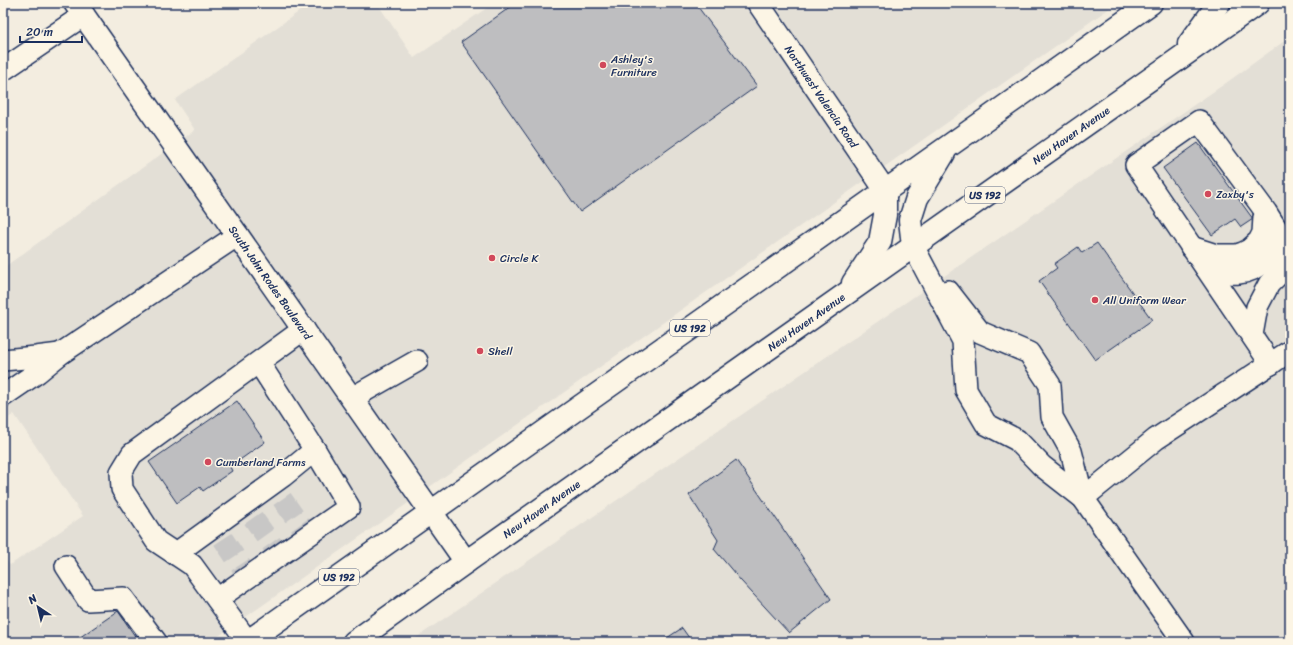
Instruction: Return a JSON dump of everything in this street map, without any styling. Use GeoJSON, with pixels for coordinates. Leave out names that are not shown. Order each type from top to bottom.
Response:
{"type":"FeatureCollection","features":[{"type":"Feature","properties":{"kind":"main road","name":"US 192"},"geometry":{"type":"LineString","coordinates":[[247,642],[1151,3]]}},
{"type":"Feature","properties":{"kind":"main road"},"geometry":{"type":"LineString","coordinates":[[1179,58],[1219,3]]}},
{"type":"Feature","properties":{"kind":"main road","name":"New Haven Avenue"},"geometry":{"type":"LineString","coordinates":[[354,642],[1258,3]]}},
{"type":"Feature","properties":{"kind":"main road","name":"South John Rodes Boulevard"},"geometry":{"type":"LineString","coordinates":[[80,9],[466,562]]}},
{"type":"Feature","properties":{"kind":"main road"},"geometry":{"type":"LineString","coordinates":[[913,246],[910,220],[916,198],[949,145]]}},
{"type":"Feature","properties":{"kind":"main road"},"geometry":{"type":"LineString","coordinates":[[847,293],[880,242],[885,215],[885,190]]}},
{"type":"Feature","properties":{"kind":"street","name":"Northwest Valencia Road"},"geometry":{"type":"LineString","coordinates":[[758,3],[885,190]]}},
{"type":"Feature","properties":{"kind":"street"},"geometry":{"type":"LineString","coordinates":[[3,70],[80,9]]}},
{"type":"Feature","properties":{"kind":"street"},"geometry":{"type":"LineString","coordinates":[[1252,335],[1257,307],[1269,284],[1280,273],[1287,256],[1283,239],[1264,210],[1199,121],[1136,165],[1271,364]]}},
{"type":"Feature","properties":{"kind":"street"},"geometry":{"type":"LineString","coordinates":[[1191,247],[1216,255],[1237,255],[1249,250],[1259,241],[1263,233],[1264,210]]}},
{"type":"Feature","properties":{"kind":"street"},"geometry":{"type":"LineString","coordinates":[[1206,268],[1236,273],[1248,271],[1258,267],[1265,260],[1270,251],[1272,235],[1264,210]]}},
{"type":"Feature","properties":{"kind":"street"},"geometry":{"type":"LineString","coordinates":[[3,396],[38,372],[60,354],[238,235]]}},
{"type":"Feature","properties":{"kind":"street"},"geometry":{"type":"LineString","coordinates":[[913,246],[963,341],[966,390],[986,424],[1017,440],[1042,466],[1083,498],[1184,642]]}},
{"type":"Feature","properties":{"kind":"street"},"geometry":{"type":"LineString","coordinates":[[913,246],[980,332],[1029,353],[1050,385],[1052,417],[1071,451],[1083,498]]}},
{"type":"Feature","properties":{"kind":"street"},"geometry":{"type":"LineString","coordinates":[[247,642],[192,565],[156,541],[122,489],[121,472],[132,454],[304,329]]}},
{"type":"Feature","properties":{"kind":"street"},"geometry":{"type":"LineString","coordinates":[[1083,498],[1156,439],[1290,351]]}},
{"type":"Feature","properties":{"kind":"street"},"geometry":{"type":"LineString","coordinates":[[3,360],[60,354]]}},
{"type":"Feature","properties":{"kind":"street"},"geometry":{"type":"LineString","coordinates":[[352,398],[417,361]]}},
{"type":"Feature","properties":{"kind":"street"},"geometry":{"type":"LineString","coordinates":[[217,600],[246,573],[276,551],[305,531],[349,508],[315,450],[259,363]]}},
{"type":"Feature","properties":{"kind":"street"},"geometry":{"type":"LineString","coordinates":[[175,554],[218,532],[277,491],[315,450]]}},
{"type":"Feature","properties":{"kind":"street"},"geometry":{"type":"LineString","coordinates":[[66,566],[88,600],[123,598],[156,642]]}},
{"type":"Feature","properties":{"kind":"shaded area"},"geometry":{"type":"Polygon","coordinates":[[[311,3],[377,3],[414,58],[494,3],[1117,3],[428,488],[184,138],[195,130],[175,100],[311,3]]]}},
{"type":"Feature","properties":{"kind":"shaded area"},"geometry":{"type":"Polygon","coordinates":[[[1290,37],[1290,642],[410,642],[1226,83],[1290,37]]]}},
{"type":"Feature","properties":{"kind":"shaded area"},"geometry":{"type":"Polygon","coordinates":[[[167,150],[411,501],[210,642],[3,642],[3,556],[10,565],[83,516],[14,414],[3,422],[3,268],[167,150]]]}},
{"type":"Feature","properties":{"kind":"building"},"geometry":{"type":"Polygon","coordinates":[[[516,3],[695,3],[757,86],[580,212],[461,42],[516,3]]]}},
{"type":"Feature","properties":{"kind":"building","name":"Zaxby's"},"geometry":{"type":"Polygon","coordinates":[[[1198,143],[1253,219],[1241,227],[1235,219],[1212,235],[1163,168],[1198,143]]]}},
{"type":"Feature","properties":{"kind":"building","name":"All Uniform Wear"},"geometry":{"type":"Polygon","coordinates":[[[1097,243],[1152,320],[1095,360],[1039,281],[1057,268],[1054,264],[1078,247],[1082,253],[1097,243]]]}},
{"type":"Feature","properties":{"kind":"building"},"geometry":{"type":"Polygon","coordinates":[[[237,401],[265,442],[230,467],[232,471],[203,491],[200,487],[177,503],[149,462],[237,401]]]}},
{"type":"Feature","properties":{"kind":"building"},"geometry":{"type":"Polygon","coordinates":[[[736,460],[831,599],[789,633],[714,549],[718,540],[689,495],[736,460]]]}},
{"type":"Feature","properties":{"kind":"building"},"geometry":{"type":"Polygon","coordinates":[[[118,611],[139,642],[73,642],[118,611]]]}},
{"type":"Feature","properties":{"kind":"building"},"geometry":{"type":"Polygon","coordinates":[[[682,628],[692,642],[661,642],[682,628]]]}},
{"type":"Feature","properties":{"kind":"tunnel"},"geometry":{"type":"LineString","coordinates":[[282,499],[301,526]]}},
{"type":"Feature","properties":{"kind":"tunnel"},"geometry":{"type":"LineString","coordinates":[[253,518],[273,546]]}},
{"type":"Feature","properties":{"kind":"tunnel"},"geometry":{"type":"LineString","coordinates":[[223,539],[243,569]]}},
{"type":"Feature","properties":{"kind":"place","name":"Ashley's Furniture"},"geometry":{"type":"Point","coordinates":[603,65]}},
{"type":"Feature","properties":{"kind":"place","name":"Zaxby's"},"geometry":{"type":"Point","coordinates":[1208,194]}},
{"type":"Feature","properties":{"kind":"place","name":"Circle K"},"geometry":{"type":"Point","coordinates":[492,258]}},
{"type":"Feature","properties":{"kind":"place","name":"All Uniform Wear"},"geometry":{"type":"Point","coordinates":[1095,300]}},
{"type":"Feature","properties":{"kind":"place","name":"Shell"},"geometry":{"type":"Point","coordinates":[480,351]}},
{"type":"Feature","properties":{"kind":"place","name":"Cumberland Farms"},"geometry":{"type":"Point","coordinates":[208,462]}}]}
